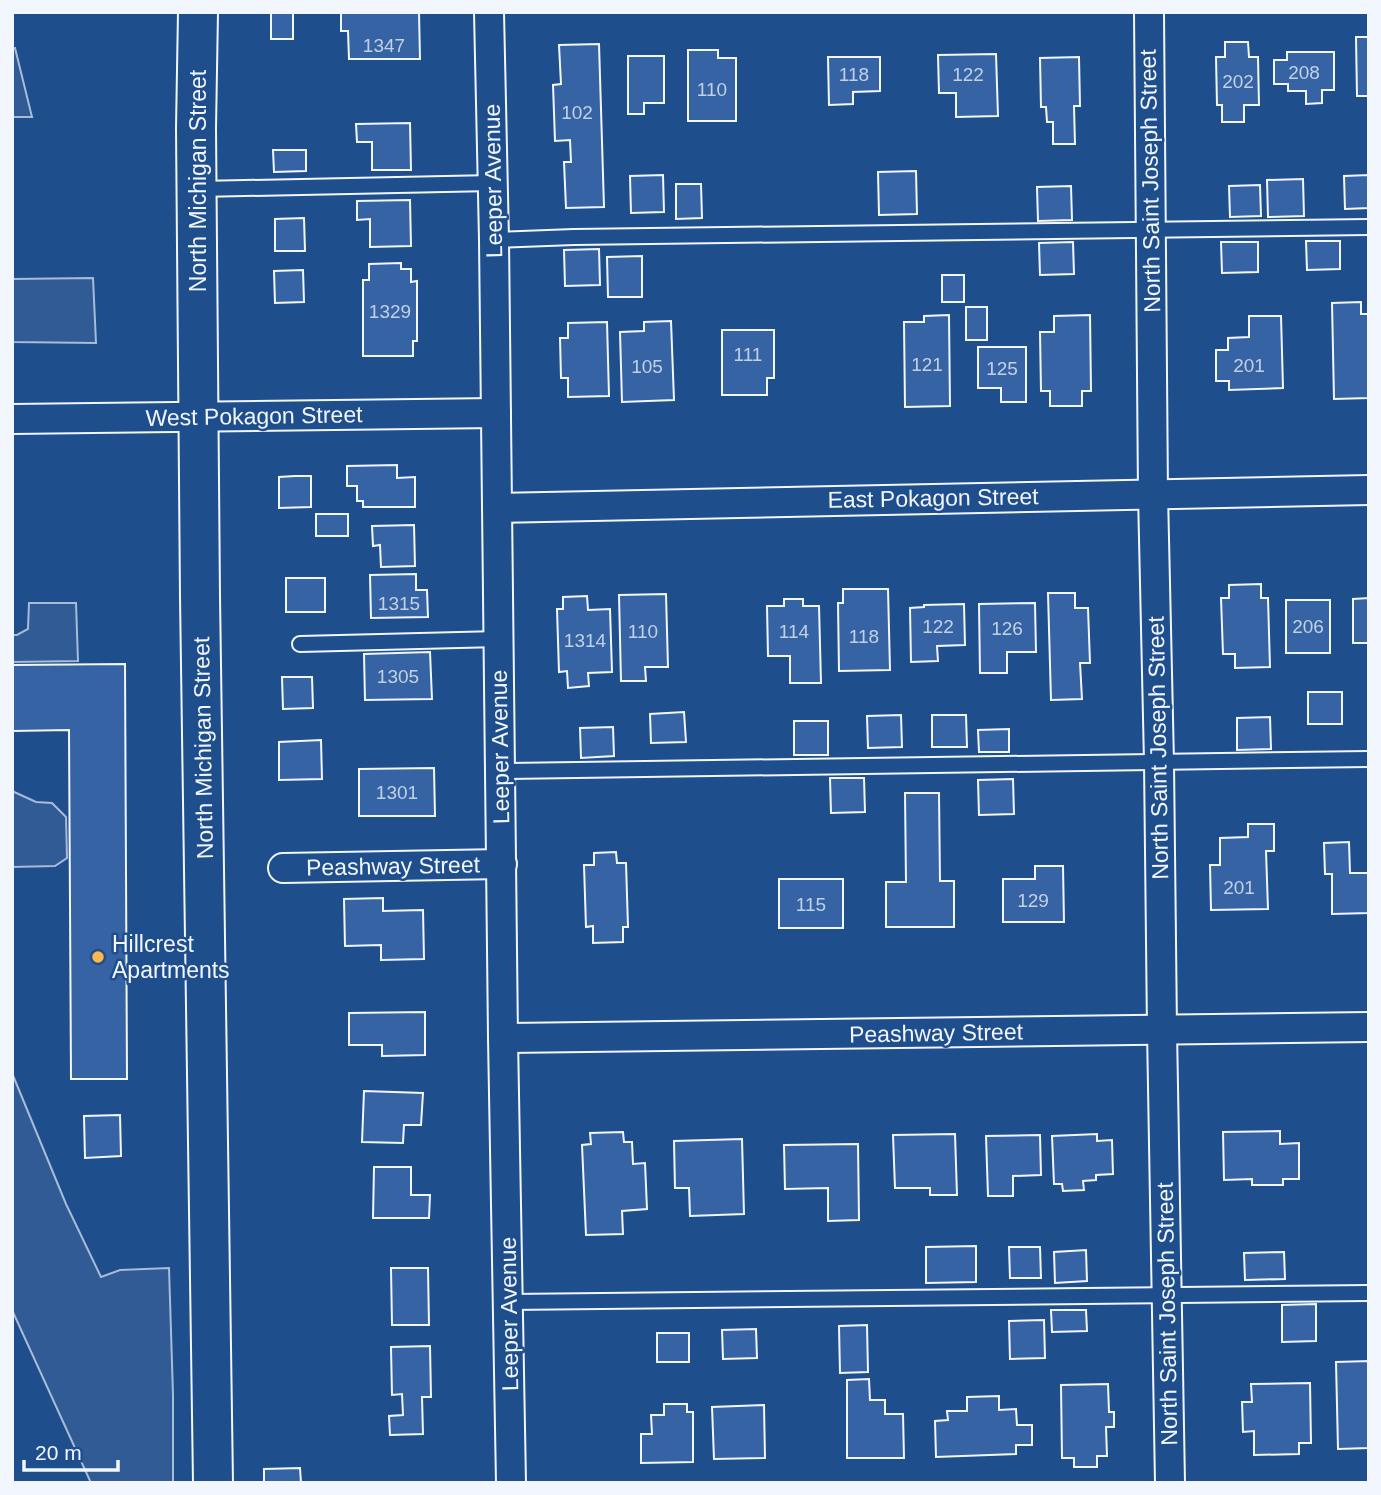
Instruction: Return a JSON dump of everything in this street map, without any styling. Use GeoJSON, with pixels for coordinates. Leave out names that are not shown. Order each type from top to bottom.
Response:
{"type":"FeatureCollection","features":[{"type":"Feature","properties":{"kind":"main road","name":"North Michigan Street"},"geometry":{"type":"LineString","coordinates":[[198,12],[196,128],[213,1483]]}},
{"type":"Feature","properties":{"kind":"street","name":"Leeper Avenue"},"geometry":{"type":"LineString","coordinates":[[489,12],[512,1483]]}},
{"type":"Feature","properties":{"kind":"street","name":"North Saint Joseph Street"},"geometry":{"type":"LineString","coordinates":[[1149,12],[1153,494],[1170,1483]]}},
{"type":"Feature","properties":{"kind":"street","name":"West Pokagon Street"},"geometry":{"type":"LineString","coordinates":[[12,419],[496,413]]}},
{"type":"Feature","properties":{"kind":"street","name":"East Pokagon Street"},"geometry":{"type":"LineString","coordinates":[[497,508],[1369,490]]}},
{"type":"Feature","properties":{"kind":"street","name":"Peashway Street"},"geometry":{"type":"LineString","coordinates":[[283,868],[502,864]]}},
{"type":"Feature","properties":{"kind":"street","name":"Peashway Street"},"geometry":{"type":"LineString","coordinates":[[503,1038],[1369,1027]]}},
{"type":"Feature","properties":{"kind":"lane"},"geometry":{"type":"LineString","coordinates":[[198,189],[493,183]]}},
{"type":"Feature","properties":{"kind":"lane"},"geometry":{"type":"LineString","coordinates":[[494,240],[675,235],[1369,227]]}},
{"type":"Feature","properties":{"kind":"lane"},"geometry":{"type":"LineString","coordinates":[[300,644],[499,639]]}},
{"type":"Feature","properties":{"kind":"lane"},"geometry":{"type":"LineString","coordinates":[[501,771],[1369,759]]}},
{"type":"Feature","properties":{"kind":"lane"},"geometry":{"type":"LineString","coordinates":[[509,1302],[1369,1293]]}},
{"type":"Feature","properties":{"kind":"shaded area"},"geometry":{"type":"Polygon","coordinates":[[[12,48],[15,48],[32,117],[12,117],[12,48]]]}},
{"type":"Feature","properties":{"kind":"shaded area"},"geometry":{"type":"Polygon","coordinates":[[[93,278],[96,343],[12,342],[12,279],[93,278]]]}},
{"type":"Feature","properties":{"kind":"shaded area"},"geometry":{"type":"Polygon","coordinates":[[[29,603],[76,603],[78,661],[12,662],[12,635],[28,629],[29,603]]]}},
{"type":"Feature","properties":{"kind":"shaded area"},"geometry":{"type":"Polygon","coordinates":[[[12,791],[36,802],[52,803],[66,817],[67,858],[55,866],[12,867],[12,791]]]}},
{"type":"Feature","properties":{"kind":"shaded area"},"geometry":{"type":"Polygon","coordinates":[[[12,1073],[66,1204],[101,1277],[120,1270],[169,1268],[173,1483],[91,1483],[12,1310],[12,1073]]]}},
{"type":"Feature","properties":{"kind":"building"},"geometry":{"type":"Polygon","coordinates":[[[271,12],[293,12],[293,39],[271,39],[271,12]]]}},
{"type":"Feature","properties":{"kind":"building"},"geometry":{"type":"Polygon","coordinates":[[[341,12],[419,12],[420,59],[349,59],[348,31],[341,31],[341,12]]]}},
{"type":"Feature","properties":{"kind":"building"},"geometry":{"type":"Polygon","coordinates":[[[1356,37],[1369,37],[1369,96],[1357,96],[1356,37]]]}},
{"type":"Feature","properties":{"kind":"building"},"geometry":{"type":"Polygon","coordinates":[[[1225,42],[1248,42],[1249,57],[1258,57],[1259,105],[1244,105],[1244,122],[1222,122],[1222,105],[1217,105],[1216,57],[1225,57],[1225,42]]]}},
{"type":"Feature","properties":{"kind":"building"},"geometry":{"type":"Polygon","coordinates":[[[599,44],[604,207],[566,208],[564,162],[571,162],[570,140],[555,141],[553,85],[561,84],[559,45],[599,44]]]}},
{"type":"Feature","properties":{"kind":"building"},"geometry":{"type":"Polygon","coordinates":[[[688,50],[718,50],[718,58],[736,58],[736,121],[688,121],[688,50]]]}},
{"type":"Feature","properties":{"kind":"building"},"geometry":{"type":"Polygon","coordinates":[[[1287,52],[1334,52],[1334,90],[1322,90],[1322,103],[1306,104],[1306,91],[1288,91],[1288,84],[1274,84],[1274,60],[1287,60],[1287,52]]]}},
{"type":"Feature","properties":{"kind":"building"},"geometry":{"type":"Polygon","coordinates":[[[996,54],[998,116],[956,117],[956,93],[939,93],[938,55],[996,54]]]}},
{"type":"Feature","properties":{"kind":"building"},"geometry":{"type":"Polygon","coordinates":[[[628,56],[664,56],[664,103],[644,103],[644,114],[628,114],[628,56]]]}},
{"type":"Feature","properties":{"kind":"building"},"geometry":{"type":"Polygon","coordinates":[[[828,57],[880,57],[880,91],[853,92],[853,104],[829,105],[828,57]]]}},
{"type":"Feature","properties":{"kind":"building"},"geometry":{"type":"Polygon","coordinates":[[[1079,57],[1080,106],[1074,106],[1075,144],[1053,144],[1053,122],[1047,122],[1046,107],[1041,107],[1040,58],[1079,57]]]}},
{"type":"Feature","properties":{"kind":"building"},"geometry":{"type":"Polygon","coordinates":[[[410,123],[411,170],[372,170],[372,142],[357,142],[356,124],[410,123]]]}},
{"type":"Feature","properties":{"kind":"building"},"geometry":{"type":"Polygon","coordinates":[[[273,150],[306,150],[306,171],[274,172],[273,150]]]}},
{"type":"Feature","properties":{"kind":"building"},"geometry":{"type":"Polygon","coordinates":[[[916,171],[917,214],[879,215],[878,172],[916,171]]]}},
{"type":"Feature","properties":{"kind":"building"},"geometry":{"type":"Polygon","coordinates":[[[663,175],[664,212],[631,213],[630,176],[663,175]]]}},
{"type":"Feature","properties":{"kind":"building"},"geometry":{"type":"Polygon","coordinates":[[[1369,175],[1369,208],[1345,209],[1344,176],[1369,175]]]}},
{"type":"Feature","properties":{"kind":"building"},"geometry":{"type":"Polygon","coordinates":[[[1303,179],[1304,216],[1268,217],[1267,180],[1303,179]]]}},
{"type":"Feature","properties":{"kind":"building"},"geometry":{"type":"Polygon","coordinates":[[[676,184],[701,184],[702,218],[676,219],[676,184]]]}},
{"type":"Feature","properties":{"kind":"building"},"geometry":{"type":"Polygon","coordinates":[[[1260,185],[1261,216],[1230,217],[1229,186],[1260,185]]]}},
{"type":"Feature","properties":{"kind":"building"},"geometry":{"type":"Polygon","coordinates":[[[1071,186],[1072,220],[1038,221],[1037,187],[1071,186]]]}},
{"type":"Feature","properties":{"kind":"building"},"geometry":{"type":"Polygon","coordinates":[[[410,200],[411,246],[370,247],[370,219],[357,220],[357,201],[410,200]]]}},
{"type":"Feature","properties":{"kind":"building"},"geometry":{"type":"Polygon","coordinates":[[[304,218],[305,251],[275,251],[275,219],[304,218]]]}},
{"type":"Feature","properties":{"kind":"building"},"geometry":{"type":"Polygon","coordinates":[[[1306,241],[1340,241],[1340,269],[1307,270],[1306,241]]]}},
{"type":"Feature","properties":{"kind":"building"},"geometry":{"type":"Polygon","coordinates":[[[1073,242],[1074,274],[1040,275],[1039,243],[1073,242]]]}},
{"type":"Feature","properties":{"kind":"building"},"geometry":{"type":"Polygon","coordinates":[[[1221,242],[1258,242],[1258,272],[1222,273],[1221,242]]]}},
{"type":"Feature","properties":{"kind":"building"},"geometry":{"type":"Polygon","coordinates":[[[599,249],[600,285],[565,286],[564,250],[599,249]]]}},
{"type":"Feature","properties":{"kind":"building"},"geometry":{"type":"Polygon","coordinates":[[[642,256],[642,297],[608,297],[607,257],[642,256]]]}},
{"type":"Feature","properties":{"kind":"building"},"geometry":{"type":"Polygon","coordinates":[[[401,263],[401,269],[411,269],[411,282],[417,281],[417,341],[413,341],[413,356],[363,356],[363,280],[369,280],[369,264],[401,263]]]}},
{"type":"Feature","properties":{"kind":"building"},"geometry":{"type":"Polygon","coordinates":[[[303,270],[304,302],[275,303],[274,271],[303,270]]]}},
{"type":"Feature","properties":{"kind":"building"},"geometry":{"type":"Polygon","coordinates":[[[942,275],[964,275],[964,302],[942,302],[942,275]]]}},
{"type":"Feature","properties":{"kind":"building"},"geometry":{"type":"Polygon","coordinates":[[[1361,302],[1361,314],[1369,314],[1369,398],[1334,399],[1332,303],[1361,302]]]}},
{"type":"Feature","properties":{"kind":"building"},"geometry":{"type":"Polygon","coordinates":[[[966,307],[987,307],[987,340],[966,340],[966,307]]]}},
{"type":"Feature","properties":{"kind":"building"},"geometry":{"type":"Polygon","coordinates":[[[949,315],[950,406],[905,407],[904,322],[924,322],[924,316],[949,315]]]}},
{"type":"Feature","properties":{"kind":"building"},"geometry":{"type":"Polygon","coordinates":[[[1090,315],[1091,391],[1082,391],[1082,406],[1050,406],[1050,391],[1041,391],[1040,332],[1054,332],[1054,316],[1090,315]]]}},
{"type":"Feature","properties":{"kind":"building"},"geometry":{"type":"Polygon","coordinates":[[[1249,316],[1281,316],[1283,388],[1229,390],[1229,381],[1216,381],[1216,350],[1228,350],[1228,338],[1249,337],[1249,316]]]}},
{"type":"Feature","properties":{"kind":"building"},"geometry":{"type":"Polygon","coordinates":[[[671,321],[674,400],[622,402],[620,332],[644,331],[644,322],[671,321]]]}},
{"type":"Feature","properties":{"kind":"building"},"geometry":{"type":"Polygon","coordinates":[[[607,322],[609,396],[568,397],[568,378],[561,378],[560,338],[568,338],[568,323],[607,322]]]}},
{"type":"Feature","properties":{"kind":"building"},"geometry":{"type":"Polygon","coordinates":[[[722,330],[774,330],[774,378],[767,378],[767,395],[722,395],[722,330]]]}},
{"type":"Feature","properties":{"kind":"building"},"geometry":{"type":"Polygon","coordinates":[[[978,347],[1026,347],[1026,402],[1001,402],[1001,388],[978,388],[978,347]]]}},
{"type":"Feature","properties":{"kind":"building"},"geometry":{"type":"Polygon","coordinates":[[[397,465],[397,478],[415,477],[415,507],[363,507],[363,501],[357,501],[357,486],[347,486],[347,466],[397,465]]]}},
{"type":"Feature","properties":{"kind":"building"},"geometry":{"type":"Polygon","coordinates":[[[311,476],[311,507],[279,508],[279,477],[311,476]]]}},
{"type":"Feature","properties":{"kind":"building"},"geometry":{"type":"Polygon","coordinates":[[[316,514],[348,514],[348,536],[316,536],[316,514]]]}},
{"type":"Feature","properties":{"kind":"building"},"geometry":{"type":"Polygon","coordinates":[[[414,525],[415,566],[381,567],[380,545],[373,546],[372,526],[414,525]]]}},
{"type":"Feature","properties":{"kind":"building"},"geometry":{"type":"Polygon","coordinates":[[[416,574],[416,590],[427,590],[428,617],[371,618],[370,575],[416,574]]]}},
{"type":"Feature","properties":{"kind":"building"},"geometry":{"type":"Polygon","coordinates":[[[286,578],[325,578],[325,612],[286,612],[286,578]]]}},
{"type":"Feature","properties":{"kind":"building"},"geometry":{"type":"Polygon","coordinates":[[[1261,584],[1261,598],[1268,598],[1270,667],[1235,668],[1235,654],[1223,654],[1221,598],[1229,598],[1229,585],[1261,584]]]}},
{"type":"Feature","properties":{"kind":"building"},"geometry":{"type":"Polygon","coordinates":[[[843,589],[888,589],[890,670],[839,671],[838,603],[843,603],[843,589]]]}},
{"type":"Feature","properties":{"kind":"building"},"geometry":{"type":"Polygon","coordinates":[[[1048,593],[1075,593],[1075,608],[1088,608],[1090,663],[1080,663],[1082,699],[1051,700],[1048,593]]]}},
{"type":"Feature","properties":{"kind":"building"},"geometry":{"type":"Polygon","coordinates":[[[666,594],[668,667],[645,667],[646,681],[621,681],[619,595],[666,594]]]}},
{"type":"Feature","properties":{"kind":"building"},"geometry":{"type":"Polygon","coordinates":[[[587,596],[588,610],[610,609],[612,672],[588,673],[589,686],[568,688],[567,671],[559,672],[557,609],[563,609],[563,597],[587,596]]]}},
{"type":"Feature","properties":{"kind":"building"},"geometry":{"type":"Polygon","coordinates":[[[1369,598],[1369,643],[1353,643],[1353,599],[1369,598]]]}},
{"type":"Feature","properties":{"kind":"building"},"geometry":{"type":"Polygon","coordinates":[[[784,599],[803,599],[803,606],[819,606],[821,683],[790,683],[790,656],[768,656],[767,606],[784,606],[784,599]]]}},
{"type":"Feature","properties":{"kind":"building"},"geometry":{"type":"Polygon","coordinates":[[[1286,600],[1330,600],[1330,653],[1286,653],[1286,600]]]}},
{"type":"Feature","properties":{"kind":"building"},"geometry":{"type":"Polygon","coordinates":[[[1035,603],[1036,652],[1007,652],[1007,673],[980,673],[979,604],[1035,603]]]}},
{"type":"Feature","properties":{"kind":"building"},"geometry":{"type":"Polygon","coordinates":[[[964,604],[965,645],[937,646],[938,661],[911,662],[910,608],[964,604]]]}},
{"type":"Feature","properties":{"kind":"building"},"geometry":{"type":"Polygon","coordinates":[[[430,652],[432,699],[365,700],[364,654],[430,652]]]}},
{"type":"Feature","properties":{"kind":"building","name":"Hillcrest Apartments"},"geometry":{"type":"Polygon","coordinates":[[[125,664],[127,1079],[71,1079],[69,730],[12,731],[12,665],[125,664]]]}},
{"type":"Feature","properties":{"kind":"building"},"geometry":{"type":"Polygon","coordinates":[[[282,677],[312,677],[313,708],[283,709],[282,677]]]}},
{"type":"Feature","properties":{"kind":"building"},"geometry":{"type":"Polygon","coordinates":[[[1308,692],[1342,692],[1342,724],[1308,724],[1308,692]]]}},
{"type":"Feature","properties":{"kind":"building"},"geometry":{"type":"Polygon","coordinates":[[[684,712],[686,742],[651,743],[650,714],[684,712]]]}},
{"type":"Feature","properties":{"kind":"building"},"geometry":{"type":"Polygon","coordinates":[[[901,715],[902,747],[868,748],[867,716],[901,715]]]}},
{"type":"Feature","properties":{"kind":"building"},"geometry":{"type":"Polygon","coordinates":[[[932,715],[966,715],[967,747],[932,747],[932,715]]]}},
{"type":"Feature","properties":{"kind":"building"},"geometry":{"type":"Polygon","coordinates":[[[1270,717],[1271,749],[1237,750],[1237,718],[1270,717]]]}},
{"type":"Feature","properties":{"kind":"building"},"geometry":{"type":"Polygon","coordinates":[[[794,721],[828,721],[828,755],[794,755],[794,721]]]}},
{"type":"Feature","properties":{"kind":"building"},"geometry":{"type":"Polygon","coordinates":[[[613,727],[614,756],[581,758],[580,728],[613,727]]]}},
{"type":"Feature","properties":{"kind":"building"},"geometry":{"type":"Polygon","coordinates":[[[1009,729],[1009,752],[979,752],[978,730],[1009,729]]]}},
{"type":"Feature","properties":{"kind":"building"},"geometry":{"type":"Polygon","coordinates":[[[321,740],[322,779],[279,780],[279,742],[321,740]]]}},
{"type":"Feature","properties":{"kind":"building"},"geometry":{"type":"Polygon","coordinates":[[[434,768],[435,816],[359,816],[359,769],[434,768]]]}},
{"type":"Feature","properties":{"kind":"building"},"geometry":{"type":"Polygon","coordinates":[[[830,778],[864,778],[865,812],[831,813],[830,778]]]}},
{"type":"Feature","properties":{"kind":"building"},"geometry":{"type":"Polygon","coordinates":[[[1013,779],[1014,814],[979,815],[978,780],[1013,779]]]}},
{"type":"Feature","properties":{"kind":"building"},"geometry":{"type":"Polygon","coordinates":[[[905,793],[939,793],[940,881],[954,881],[954,927],[886,927],[886,882],[906,882],[905,793]]]}},
{"type":"Feature","properties":{"kind":"building"},"geometry":{"type":"Polygon","coordinates":[[[1248,824],[1274,824],[1274,851],[1266,851],[1268,909],[1211,910],[1210,865],[1220,865],[1220,838],[1248,837],[1248,824]]]}},
{"type":"Feature","properties":{"kind":"building"},"geometry":{"type":"Polygon","coordinates":[[[1349,842],[1350,873],[1369,873],[1369,913],[1332,914],[1332,874],[1325,874],[1324,843],[1349,842]]]}},
{"type":"Feature","properties":{"kind":"building"},"geometry":{"type":"Polygon","coordinates":[[[616,852],[617,863],[626,863],[628,927],[623,927],[623,942],[593,943],[593,926],[586,927],[584,865],[594,865],[594,853],[616,852]]]}},
{"type":"Feature","properties":{"kind":"building"},"geometry":{"type":"Polygon","coordinates":[[[1035,866],[1063,866],[1064,922],[1003,922],[1003,879],[1035,879],[1035,866]]]}},
{"type":"Feature","properties":{"kind":"building"},"geometry":{"type":"Polygon","coordinates":[[[779,879],[843,879],[843,928],[779,928],[779,879]]]}},
{"type":"Feature","properties":{"kind":"building"},"geometry":{"type":"Polygon","coordinates":[[[383,898],[383,911],[423,910],[424,959],[381,960],[381,945],[345,946],[344,899],[383,898]]]}},
{"type":"Feature","properties":{"kind":"building"},"geometry":{"type":"Polygon","coordinates":[[[425,1012],[425,1055],[382,1056],[382,1045],[349,1045],[349,1013],[425,1012]]]}},
{"type":"Feature","properties":{"kind":"building"},"geometry":{"type":"Polygon","coordinates":[[[364,1091],[423,1093],[421,1125],[404,1125],[403,1143],[362,1142],[364,1091]]]}},
{"type":"Feature","properties":{"kind":"building"},"geometry":{"type":"Polygon","coordinates":[[[120,1115],[121,1156],[85,1158],[84,1116],[120,1115]]]}},
{"type":"Feature","properties":{"kind":"building"},"geometry":{"type":"Polygon","coordinates":[[[1280,1131],[1280,1144],[1299,1143],[1299,1179],[1283,1179],[1283,1185],[1252,1185],[1252,1179],[1224,1180],[1223,1132],[1280,1131]]]}},
{"type":"Feature","properties":{"kind":"building"},"geometry":{"type":"Polygon","coordinates":[[[623,1132],[624,1142],[632,1142],[633,1164],[645,1163],[647,1209],[622,1211],[623,1234],[586,1235],[582,1145],[591,1144],[590,1133],[623,1132]]]}},
{"type":"Feature","properties":{"kind":"building"},"geometry":{"type":"Polygon","coordinates":[[[955,1134],[957,1195],[930,1195],[930,1188],[895,1188],[893,1135],[955,1134]]]}},
{"type":"Feature","properties":{"kind":"building"},"geometry":{"type":"Polygon","coordinates":[[[1097,1134],[1097,1141],[1112,1140],[1113,1174],[1096,1175],[1096,1180],[1083,1181],[1084,1190],[1063,1191],[1062,1184],[1054,1184],[1052,1136],[1097,1134]]]}},
{"type":"Feature","properties":{"kind":"building"},"geometry":{"type":"Polygon","coordinates":[[[1040,1135],[1041,1175],[1013,1176],[1013,1196],[988,1196],[986,1136],[1040,1135]]]}},
{"type":"Feature","properties":{"kind":"building"},"geometry":{"type":"Polygon","coordinates":[[[742,1139],[744,1214],[690,1216],[689,1188],[675,1188],[674,1141],[742,1139]]]}},
{"type":"Feature","properties":{"kind":"building"},"geometry":{"type":"Polygon","coordinates":[[[858,1144],[859,1220],[828,1221],[828,1188],[785,1189],[784,1145],[858,1144]]]}},
{"type":"Feature","properties":{"kind":"building"},"geometry":{"type":"Polygon","coordinates":[[[374,1167],[411,1167],[411,1195],[430,1195],[429,1218],[373,1218],[374,1167]]]}},
{"type":"Feature","properties":{"kind":"building"},"geometry":{"type":"Polygon","coordinates":[[[976,1246],[976,1282],[926,1283],[926,1247],[976,1246]]]}},
{"type":"Feature","properties":{"kind":"building"},"geometry":{"type":"Polygon","coordinates":[[[1009,1247],[1040,1247],[1041,1278],[1010,1278],[1009,1247]]]}},
{"type":"Feature","properties":{"kind":"building"},"geometry":{"type":"Polygon","coordinates":[[[1086,1250],[1087,1281],[1055,1283],[1054,1252],[1086,1250]]]}},
{"type":"Feature","properties":{"kind":"building"},"geometry":{"type":"Polygon","coordinates":[[[1284,1252],[1285,1279],[1245,1280],[1244,1253],[1284,1252]]]}},
{"type":"Feature","properties":{"kind":"building"},"geometry":{"type":"Polygon","coordinates":[[[391,1268],[428,1268],[429,1325],[392,1325],[391,1268]]]}},
{"type":"Feature","properties":{"kind":"building"},"geometry":{"type":"Polygon","coordinates":[[[1316,1304],[1316,1341],[1282,1342],[1282,1305],[1316,1304]]]}},
{"type":"Feature","properties":{"kind":"building"},"geometry":{"type":"Polygon","coordinates":[[[1051,1310],[1086,1310],[1087,1331],[1052,1332],[1051,1310]]]}},
{"type":"Feature","properties":{"kind":"building"},"geometry":{"type":"Polygon","coordinates":[[[1044,1320],[1045,1358],[1010,1359],[1009,1321],[1044,1320]]]}},
{"type":"Feature","properties":{"kind":"building"},"geometry":{"type":"Polygon","coordinates":[[[867,1325],[868,1372],[840,1373],[839,1326],[867,1325]]]}},
{"type":"Feature","properties":{"kind":"building"},"geometry":{"type":"Polygon","coordinates":[[[756,1329],[757,1358],[723,1359],[722,1330],[756,1329]]]}},
{"type":"Feature","properties":{"kind":"building"},"geometry":{"type":"Polygon","coordinates":[[[657,1333],[689,1333],[689,1362],[657,1362],[657,1333]]]}},
{"type":"Feature","properties":{"kind":"building"},"geometry":{"type":"Polygon","coordinates":[[[430,1346],[431,1397],[422,1397],[423,1434],[390,1435],[389,1416],[403,1415],[402,1394],[392,1395],[391,1347],[430,1346]]]}},
{"type":"Feature","properties":{"kind":"building"},"geometry":{"type":"Polygon","coordinates":[[[1369,1361],[1369,1448],[1338,1449],[1336,1362],[1369,1361]]]}},
{"type":"Feature","properties":{"kind":"building"},"geometry":{"type":"Polygon","coordinates":[[[869,1379],[870,1400],[885,1400],[885,1414],[903,1414],[904,1458],[847,1458],[847,1380],[869,1379]]]}},
{"type":"Feature","properties":{"kind":"building"},"geometry":{"type":"Polygon","coordinates":[[[1310,1383],[1311,1443],[1299,1443],[1299,1454],[1254,1455],[1254,1431],[1243,1432],[1242,1402],[1252,1402],[1251,1384],[1310,1383]]]}},
{"type":"Feature","properties":{"kind":"building"},"geometry":{"type":"Polygon","coordinates":[[[1108,1384],[1109,1412],[1114,1412],[1114,1427],[1106,1427],[1107,1456],[1097,1456],[1097,1467],[1074,1467],[1074,1458],[1062,1458],[1061,1385],[1108,1384]]]}},
{"type":"Feature","properties":{"kind":"building"},"geometry":{"type":"Polygon","coordinates":[[[999,1396],[999,1410],[1016,1409],[1017,1425],[1032,1425],[1032,1445],[1016,1445],[1016,1454],[936,1457],[935,1421],[948,1420],[947,1411],[967,1411],[967,1397],[999,1396]]]}},
{"type":"Feature","properties":{"kind":"building"},"geometry":{"type":"Polygon","coordinates":[[[664,1404],[687,1404],[687,1412],[693,1412],[693,1462],[641,1463],[641,1434],[652,1434],[651,1415],[664,1415],[664,1404]]]}},
{"type":"Feature","properties":{"kind":"building"},"geometry":{"type":"Polygon","coordinates":[[[764,1405],[765,1458],[714,1459],[712,1407],[764,1405]]]}},
{"type":"Feature","properties":{"kind":"building"},"geometry":{"type":"Polygon","coordinates":[[[300,1468],[301,1483],[264,1483],[264,1469],[300,1468]]]}},
{"type":"Feature","properties":{"kind":"place","name":"Hillcrest Apartments"},"geometry":{"type":"Point","coordinates":[98,957]}}]}
